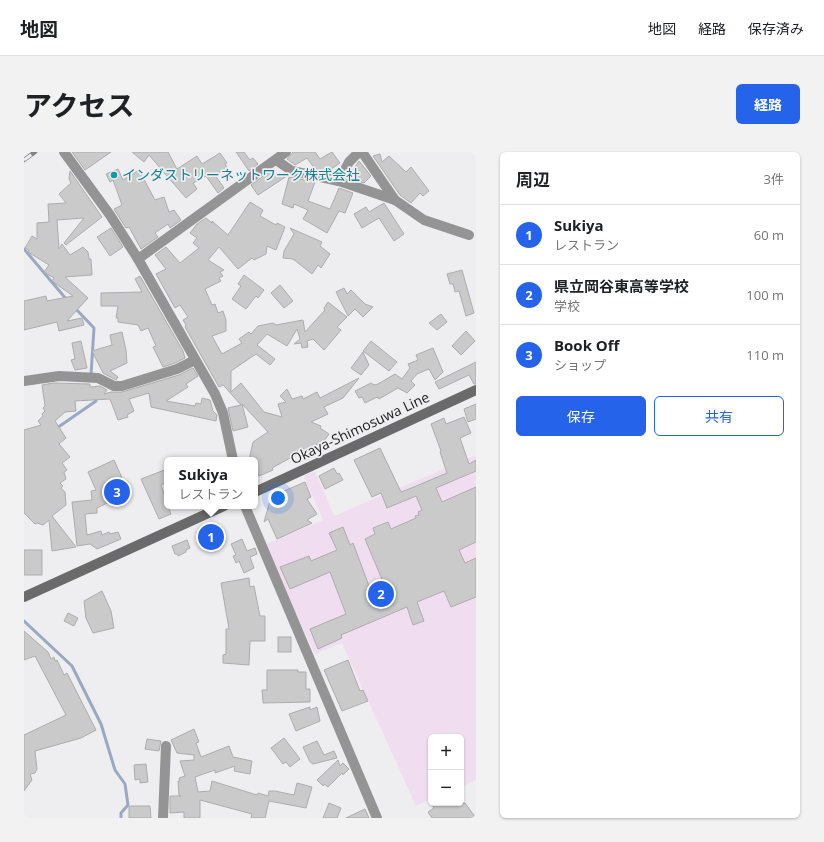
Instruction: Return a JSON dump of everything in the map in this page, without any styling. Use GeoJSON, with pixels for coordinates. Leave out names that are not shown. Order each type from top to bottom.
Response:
{"type":"FeatureCollection","features":[{"type":"Feature","properties":{"kind":"main road","name":"Okaya-Shimosuwa Line"},"geometry":{"type":"LineString","coordinates":[[258,491],[476,390]]}},
{"type":"Feature","properties":{"kind":"main road"},"geometry":{"type":"LineString","coordinates":[[24,597],[217,509]]}},
{"type":"Feature","properties":{"kind":"street"},"geometry":{"type":"LineString","coordinates":[[64,152],[110,215],[138,259],[215,394],[223,413],[232,457]]}},
{"type":"Feature","properties":{"kind":"street"},"geometry":{"type":"LineString","coordinates":[[340,181],[349,162],[361,152],[395,200]]}},
{"type":"Feature","properties":{"kind":"street"},"geometry":{"type":"LineString","coordinates":[[138,259],[281,154],[292,171],[340,181],[395,200],[424,220],[469,235]]}},
{"type":"Feature","properties":{"kind":"street"},"geometry":{"type":"LineString","coordinates":[[24,381],[59,376],[98,378],[114,386],[122,386],[177,369],[195,360]]}},
{"type":"Feature","properties":{"kind":"street"},"geometry":{"type":"LineString","coordinates":[[246,509],[377,818]]}},
{"type":"Feature","properties":{"kind":"street"},"geometry":{"type":"LineString","coordinates":[[163,818],[166,746]]}},
{"type":"Feature","properties":{"kind":"shaded area"},"geometry":{"type":"Polygon","coordinates":[[[476,455],[476,780],[464,786],[464,734],[428,734],[428,800],[416,806],[342,643],[315,654],[264,545],[323,520],[304,476],[315,471],[334,516],[476,455]]]}},
{"type":"Feature","properties":{"kind":"building"},"geometry":{"type":"Polygon","coordinates":[[[72,152],[111,152],[85,170],[72,152]]]}},
{"type":"Feature","properties":{"kind":"building"},"geometry":{"type":"Polygon","coordinates":[[[132,152],[168,152],[177,169],[197,156],[202,164],[220,153],[227,163],[225,164],[227,168],[215,175],[224,188],[218,193],[206,176],[193,183],[197,189],[186,198],[149,155],[144,162],[132,152]]]}},
{"type":"Feature","properties":{"kind":"building"},"geometry":{"type":"Polygon","coordinates":[[[236,152],[244,152],[250,160],[253,158],[258,164],[249,171],[236,152]]]}},
{"type":"Feature","properties":{"kind":"building"},"geometry":{"type":"Polygon","coordinates":[[[293,152],[315,152],[320,159],[332,152],[340,163],[327,172],[315,169],[307,158],[295,165],[287,159],[293,152]]]}},
{"type":"Feature","properties":{"kind":"building"},"geometry":{"type":"Polygon","coordinates":[[[380,154],[382,162],[389,156],[406,172],[411,167],[429,191],[423,196],[420,193],[411,203],[400,195],[373,156],[380,154]]]}},
{"type":"Feature","properties":{"kind":"building"},"geometry":{"type":"Polygon","coordinates":[[[359,161],[371,176],[364,183],[348,177],[359,161]]]}},
{"type":"Feature","properties":{"kind":"building"},"geometry":{"type":"Polygon","coordinates":[[[118,169],[123,180],[139,170],[155,200],[164,197],[169,212],[174,210],[181,220],[170,228],[168,224],[155,233],[158,237],[141,249],[129,227],[126,228],[114,209],[122,205],[113,180],[110,182],[106,174],[118,169]]]}},
{"type":"Feature","properties":{"kind":"building"},"geometry":{"type":"Polygon","coordinates":[[[70,171],[102,217],[66,245],[64,243],[84,218],[57,220],[59,249],[62,244],[70,255],[83,247],[88,252],[89,259],[91,259],[92,275],[65,277],[88,298],[67,321],[82,318],[84,325],[59,331],[57,322],[24,330],[24,301],[46,296],[47,301],[73,296],[52,281],[54,278],[44,272],[49,265],[28,252],[29,250],[25,248],[32,236],[37,239],[37,223],[49,222],[48,204],[66,203],[59,194],[71,183],[69,179],[70,171]]]}},
{"type":"Feature","properties":{"kind":"building"},"geometry":{"type":"Polygon","coordinates":[[[270,171],[270,173],[287,176],[258,195],[251,185],[270,171]]]}},
{"type":"Feature","properties":{"kind":"building"},"geometry":{"type":"Polygon","coordinates":[[[289,177],[315,182],[308,201],[330,209],[339,188],[353,193],[345,213],[339,211],[327,233],[303,219],[308,210],[294,204],[293,208],[282,204],[289,177]]]}},
{"type":"Feature","properties":{"kind":"building"},"geometry":{"type":"Polygon","coordinates":[[[250,202],[263,210],[260,216],[276,225],[277,223],[285,227],[276,250],[267,246],[266,254],[254,260],[252,258],[238,269],[219,247],[208,260],[224,270],[220,272],[223,276],[219,278],[221,281],[205,289],[212,305],[215,304],[218,313],[223,311],[226,320],[226,331],[212,336],[222,354],[242,343],[239,339],[249,332],[251,334],[258,326],[273,323],[276,325],[303,320],[305,332],[325,310],[324,308],[328,302],[347,317],[337,327],[341,330],[324,350],[313,339],[307,341],[308,347],[302,348],[301,343],[294,344],[300,339],[297,329],[287,346],[267,334],[257,345],[275,359],[270,365],[256,354],[231,371],[231,392],[241,383],[264,412],[282,417],[278,404],[286,402],[280,396],[287,389],[292,399],[302,396],[303,399],[317,392],[320,398],[359,378],[343,398],[324,407],[328,414],[311,422],[321,426],[320,428],[329,434],[320,447],[317,444],[272,468],[273,470],[259,476],[258,457],[250,457],[253,442],[268,432],[242,404],[248,427],[233,431],[228,408],[241,405],[223,385],[219,387],[185,327],[186,325],[183,320],[188,317],[180,305],[175,308],[156,274],[166,269],[155,255],[166,247],[180,263],[199,248],[193,243],[197,238],[190,233],[197,224],[206,218],[212,223],[212,221],[228,235],[250,202]]]}},
{"type":"Feature","properties":{"kind":"building"},"geometry":{"type":"Polygon","coordinates":[[[384,203],[404,234],[394,241],[379,218],[362,228],[354,214],[366,207],[369,212],[384,203]]]}},
{"type":"Feature","properties":{"kind":"building"},"geometry":{"type":"Polygon","coordinates":[[[111,228],[123,247],[110,256],[97,237],[111,228]]]}},
{"type":"Feature","properties":{"kind":"building"},"geometry":{"type":"Polygon","coordinates":[[[290,228],[322,242],[320,246],[330,254],[321,268],[318,265],[312,274],[293,259],[283,258],[284,251],[294,234],[290,228]]]}},
{"type":"Feature","properties":{"kind":"building"},"geometry":{"type":"Polygon","coordinates":[[[462,270],[474,313],[466,316],[459,291],[455,292],[453,284],[450,284],[447,274],[462,270]]]}},
{"type":"Feature","properties":{"kind":"building"},"geometry":{"type":"Polygon","coordinates":[[[244,275],[264,290],[258,298],[256,296],[246,309],[232,299],[241,286],[238,284],[244,275]]]}},
{"type":"Feature","properties":{"kind":"building"},"geometry":{"type":"Polygon","coordinates":[[[140,276],[183,351],[185,358],[163,367],[153,347],[156,346],[148,328],[141,331],[138,325],[118,322],[118,318],[116,318],[118,306],[101,306],[101,293],[142,292],[135,279],[140,276]]]}},
{"type":"Feature","properties":{"kind":"building"},"geometry":{"type":"Polygon","coordinates":[[[280,285],[293,301],[284,308],[271,293],[280,285]]]}},
{"type":"Feature","properties":{"kind":"building"},"geometry":{"type":"Polygon","coordinates":[[[344,288],[347,294],[351,290],[365,304],[373,307],[363,317],[355,309],[348,316],[336,292],[344,288]]]}},
{"type":"Feature","properties":{"kind":"building"},"geometry":{"type":"Polygon","coordinates":[[[441,314],[447,322],[437,330],[429,323],[441,314]]]}},
{"type":"Feature","properties":{"kind":"building"},"geometry":{"type":"Polygon","coordinates":[[[466,331],[475,341],[461,355],[452,346],[466,331]]]}},
{"type":"Feature","properties":{"kind":"building"},"geometry":{"type":"Polygon","coordinates":[[[122,332],[127,363],[110,371],[118,377],[116,380],[103,373],[92,351],[112,345],[110,335],[122,332]]]}},
{"type":"Feature","properties":{"kind":"building"},"geometry":{"type":"Polygon","coordinates":[[[81,341],[87,368],[75,370],[71,360],[75,359],[72,343],[81,341]]]}},
{"type":"Feature","properties":{"kind":"building"},"geometry":{"type":"Polygon","coordinates":[[[371,341],[397,362],[389,371],[363,351],[371,341]]]}},
{"type":"Feature","properties":{"kind":"building"},"geometry":{"type":"Polygon","coordinates":[[[433,348],[443,372],[435,380],[429,369],[417,374],[411,381],[415,385],[407,393],[398,388],[379,399],[378,397],[365,403],[362,397],[359,398],[355,391],[371,383],[374,385],[378,384],[395,374],[402,379],[410,368],[408,364],[418,360],[416,355],[433,348]]]}},
{"type":"Feature","properties":{"kind":"building"},"geometry":{"type":"Polygon","coordinates":[[[363,352],[369,365],[361,375],[351,368],[363,352]]]}},
{"type":"Feature","properties":{"kind":"building"},"geometry":{"type":"Polygon","coordinates":[[[476,362],[476,384],[474,384],[469,375],[439,389],[435,382],[476,362]]]}},
{"type":"Feature","properties":{"kind":"building"},"geometry":{"type":"Polygon","coordinates":[[[193,368],[198,376],[186,384],[188,387],[166,401],[195,406],[196,403],[201,404],[202,398],[210,400],[213,411],[217,415],[216,421],[151,407],[149,393],[129,399],[134,411],[127,415],[128,417],[118,420],[110,399],[75,401],[76,411],[65,412],[55,421],[66,438],[59,444],[70,457],[62,463],[67,470],[64,472],[66,479],[60,483],[63,486],[61,488],[65,492],[66,505],[52,516],[76,547],[52,551],[49,520],[43,525],[37,523],[35,524],[24,513],[24,430],[41,425],[38,421],[43,416],[42,414],[45,411],[43,408],[45,406],[42,385],[53,383],[90,384],[90,387],[100,386],[107,390],[104,394],[111,392],[122,392],[179,375],[193,368]]]}},
{"type":"Feature","properties":{"kind":"building"},"geometry":{"type":"Polygon","coordinates":[[[476,404],[476,419],[468,422],[464,409],[476,404]]]}},
{"type":"Feature","properties":{"kind":"building"},"geometry":{"type":"Polygon","coordinates":[[[464,417],[471,433],[460,438],[469,464],[476,460],[476,471],[436,488],[442,502],[476,487],[476,542],[459,550],[465,563],[476,558],[476,597],[451,607],[444,591],[417,602],[424,621],[413,625],[407,607],[341,635],[342,638],[318,649],[310,629],[346,614],[330,572],[290,589],[280,567],[309,556],[311,561],[337,550],[329,533],[343,527],[350,545],[353,543],[375,602],[389,596],[365,539],[375,534],[373,528],[388,522],[391,529],[416,518],[415,516],[419,515],[418,512],[422,510],[416,496],[387,508],[381,493],[372,497],[354,460],[380,448],[401,492],[409,489],[447,473],[431,424],[444,418],[446,424],[464,417]]]}},
{"type":"Feature","properties":{"kind":"building"},"geometry":{"type":"Polygon","coordinates":[[[114,460],[131,498],[122,502],[120,497],[97,508],[97,513],[85,514],[87,535],[101,531],[102,535],[109,532],[110,534],[118,532],[121,539],[97,549],[90,544],[77,546],[72,502],[92,500],[91,491],[96,490],[88,472],[114,460]]]}},
{"type":"Feature","properties":{"kind":"building"},"geometry":{"type":"Polygon","coordinates":[[[334,468],[343,480],[325,489],[319,476],[334,468]]]}},
{"type":"Feature","properties":{"kind":"building"},"geometry":{"type":"Polygon","coordinates":[[[164,470],[164,484],[161,485],[164,494],[164,509],[169,509],[171,514],[159,519],[141,479],[164,470]]]}},
{"type":"Feature","properties":{"kind":"building"},"geometry":{"type":"Polygon","coordinates":[[[305,482],[311,497],[307,499],[317,514],[307,520],[312,523],[277,539],[268,519],[264,522],[270,501],[279,497],[277,494],[305,482]]]}},
{"type":"Feature","properties":{"kind":"building"},"geometry":{"type":"Polygon","coordinates":[[[208,526],[220,545],[210,550],[199,531],[208,526]]]}},
{"type":"Feature","properties":{"kind":"building"},"geometry":{"type":"Polygon","coordinates":[[[242,539],[247,551],[255,548],[257,554],[250,557],[254,568],[244,573],[239,561],[236,563],[233,556],[236,555],[231,544],[242,539]]]}},
{"type":"Feature","properties":{"kind":"building"},"geometry":{"type":"Polygon","coordinates":[[[187,540],[190,548],[178,556],[175,554],[172,546],[187,540]]]}},
{"type":"Feature","properties":{"kind":"building"},"geometry":{"type":"Polygon","coordinates":[[[24,550],[42,550],[42,575],[24,575],[24,550]]]}},
{"type":"Feature","properties":{"kind":"building"},"geometry":{"type":"Polygon","coordinates":[[[249,578],[250,587],[254,586],[260,616],[265,616],[265,641],[250,641],[249,665],[223,663],[223,655],[226,654],[226,629],[229,629],[221,583],[249,578]]]}},
{"type":"Feature","properties":{"kind":"building"},"geometry":{"type":"Polygon","coordinates":[[[102,591],[111,611],[114,628],[93,633],[86,618],[84,601],[102,591]]]}},
{"type":"Feature","properties":{"kind":"building"},"geometry":{"type":"Polygon","coordinates":[[[68,613],[78,618],[74,626],[64,621],[68,613]]]}},
{"type":"Feature","properties":{"kind":"building"},"geometry":{"type":"Polygon","coordinates":[[[24,631],[48,652],[51,659],[54,657],[55,661],[57,660],[64,675],[67,673],[96,730],[81,738],[35,751],[37,769],[35,773],[30,774],[32,780],[24,791],[24,735],[66,715],[35,656],[24,660],[24,631]]]}},
{"type":"Feature","properties":{"kind":"building"},"geometry":{"type":"Polygon","coordinates":[[[278,637],[291,637],[291,652],[278,652],[278,637]]]}},
{"type":"Feature","properties":{"kind":"building"},"geometry":{"type":"Polygon","coordinates":[[[348,660],[360,691],[363,690],[368,701],[342,711],[324,670],[348,660]]]}},
{"type":"Feature","properties":{"kind":"building"},"geometry":{"type":"Polygon","coordinates":[[[267,670],[298,670],[298,672],[306,672],[306,689],[310,689],[310,702],[263,703],[262,690],[267,690],[267,670]]]}},
{"type":"Feature","properties":{"kind":"building"},"geometry":{"type":"Polygon","coordinates":[[[310,707],[310,710],[317,707],[320,721],[296,731],[289,714],[310,707]]]}},
{"type":"Feature","properties":{"kind":"building"},"geometry":{"type":"Polygon","coordinates":[[[194,729],[199,742],[196,743],[201,757],[229,746],[233,757],[252,761],[250,774],[234,771],[235,766],[215,773],[215,770],[195,777],[198,792],[210,791],[212,781],[257,795],[258,793],[268,796],[269,791],[275,791],[294,795],[297,783],[312,787],[306,808],[269,801],[265,818],[251,818],[252,814],[200,800],[200,818],[184,818],[184,812],[170,813],[170,796],[181,796],[179,795],[178,781],[180,781],[179,778],[185,776],[180,761],[194,760],[194,755],[177,753],[171,740],[194,729]]]}},
{"type":"Feature","properties":{"kind":"building"},"geometry":{"type":"Polygon","coordinates":[[[284,738],[300,759],[290,767],[286,762],[283,764],[271,748],[284,738]]]}},
{"type":"Feature","properties":{"kind":"building"},"geometry":{"type":"Polygon","coordinates":[[[147,739],[161,741],[159,751],[145,749],[147,739]]]}},
{"type":"Feature","properties":{"kind":"building"},"geometry":{"type":"Polygon","coordinates":[[[317,741],[324,755],[334,751],[337,758],[313,764],[310,762],[303,747],[317,741]]]}},
{"type":"Feature","properties":{"kind":"building"},"geometry":{"type":"Polygon","coordinates":[[[338,760],[340,766],[343,763],[349,769],[343,775],[342,773],[328,787],[324,784],[323,786],[317,780],[338,760]]]}},
{"type":"Feature","properties":{"kind":"building"},"geometry":{"type":"Polygon","coordinates":[[[146,764],[148,782],[140,783],[140,779],[135,780],[134,765],[146,764]]]}},
{"type":"Feature","properties":{"kind":"building"},"geometry":{"type":"Polygon","coordinates":[[[329,803],[341,808],[337,818],[323,818],[329,803]]]}},
{"type":"Feature","properties":{"kind":"building"},"geometry":{"type":"Polygon","coordinates":[[[465,803],[476,818],[432,818],[428,812],[434,808],[432,806],[464,806],[465,803]]]}},
{"type":"Feature","properties":{"kind":"building"},"geometry":{"type":"Polygon","coordinates":[[[150,806],[151,818],[129,818],[129,807],[150,806]]]}},
{"type":"Feature","properties":{"kind":"building"},"geometry":{"type":"Polygon","coordinates":[[[365,809],[369,818],[346,818],[365,809]]]}},
{"type":"Feature","properties":{"kind":"waterway"},"geometry":{"type":"LineString","coordinates":[[24,249],[67,300]]}},
{"type":"Feature","properties":{"kind":"waterway"},"geometry":{"type":"LineString","coordinates":[[75,308],[94,328],[91,375]]}},
{"type":"Feature","properties":{"kind":"waterway"},"geometry":{"type":"LineString","coordinates":[[57,428],[96,401],[95,396]]}},
{"type":"Feature","properties":{"kind":"waterway"},"geometry":{"type":"LineString","coordinates":[[24,621],[72,666],[101,724],[115,770],[125,784],[128,805],[121,813],[121,818]]}},
{"type":"Feature","properties":{"kind":"railway"},"geometry":{"type":"LineString","coordinates":[[24,160],[35,152]]}},
{"type":"Feature","properties":{"kind":"place","name":"インダストリーネットワーク株式会社"},"geometry":{"type":"Point","coordinates":[114,175]}},
{"type":"Feature","properties":{"kind":"place","name":"Book Off"},"geometry":{"type":"Point","coordinates":[117,492]}},
{"type":"Feature","properties":{"kind":"place","name":"Sukiya"},"geometry":{"type":"Point","coordinates":[211,537]}},
{"type":"Feature","properties":{"kind":"place","name":"県立岡谷東高等学校"},"geometry":{"type":"Point","coordinates":[381,594]}}]}
